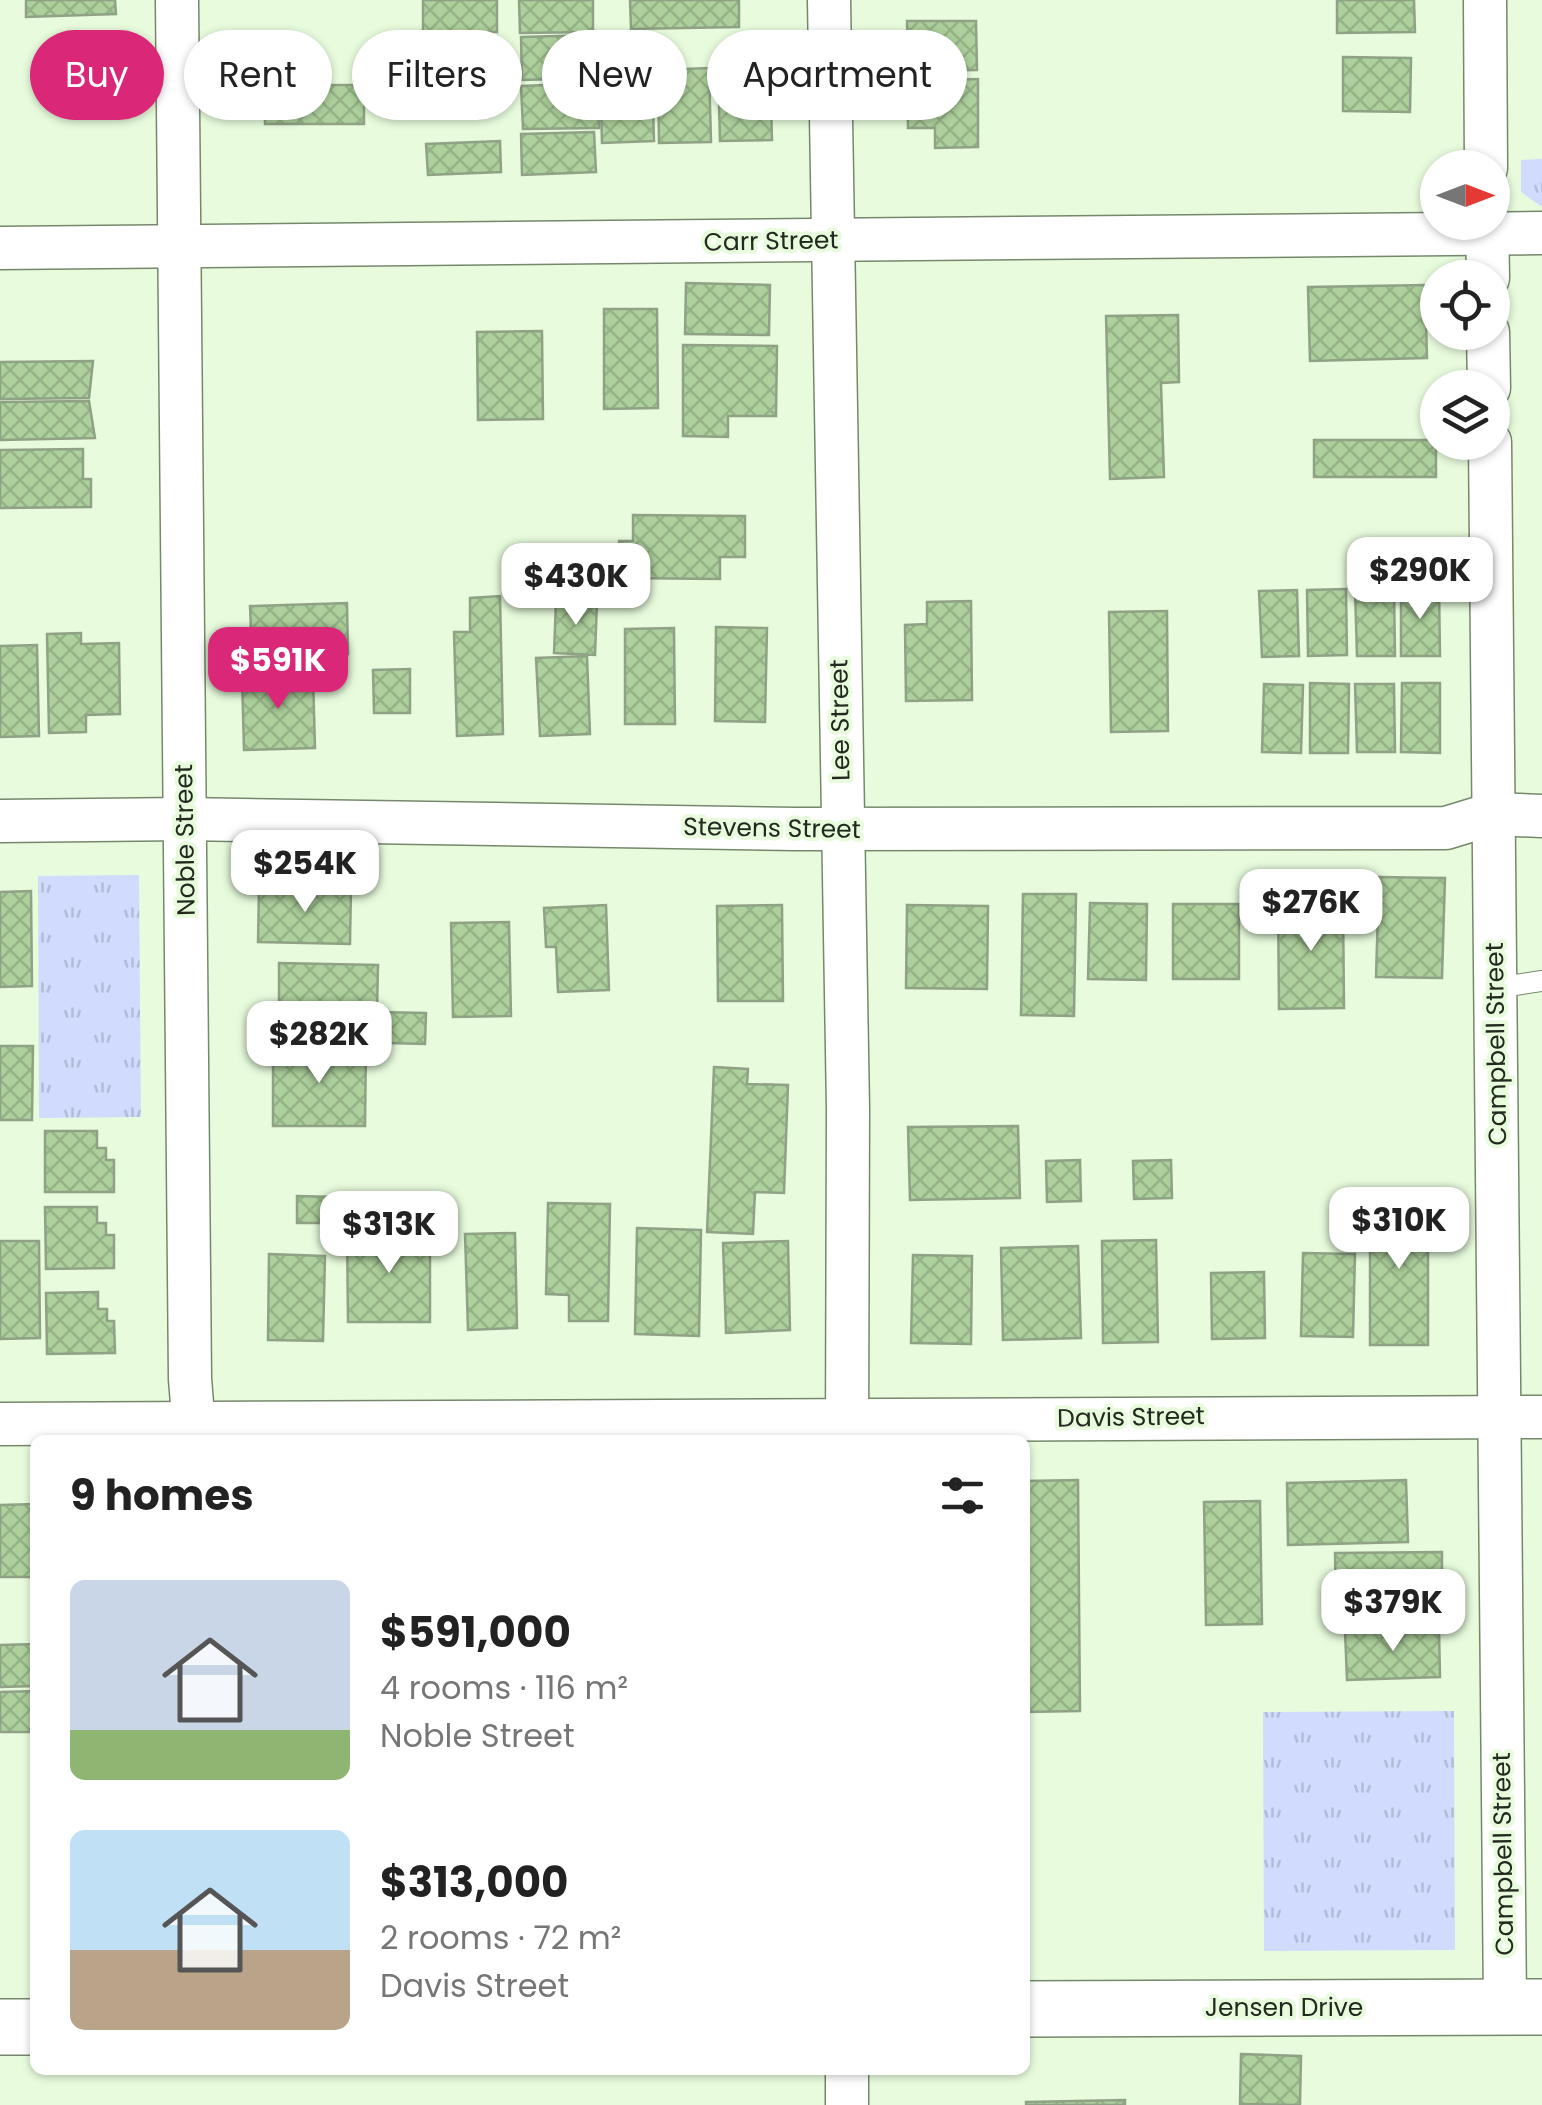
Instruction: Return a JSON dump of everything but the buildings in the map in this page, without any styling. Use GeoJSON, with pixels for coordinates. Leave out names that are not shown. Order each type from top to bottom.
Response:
{"type":"FeatureCollection","features":[{"type":"Feature","properties":{"kind":"main road","name":"Jensen Drive"},"geometry":{"type":"LineString","coordinates":[[1030,2009],[1524,2006]]}},
{"type":"Feature","properties":{"kind":"main road"},"geometry":{"type":"LineString","coordinates":[[0,2027],[30,2027]]}},
{"type":"Feature","properties":{"kind":"street","name":"Noble Street"},"geometry":{"type":"LineString","coordinates":[[177,0],[193,1433]]}},
{"type":"Feature","properties":{"kind":"street","name":"Lee Street"},"geometry":{"type":"LineString","coordinates":[[828,0],[848,1109],[847,1430]]}},
{"type":"Feature","properties":{"kind":"street"},"geometry":{"type":"LineString","coordinates":[[1485,0],[1486,150]]}},
{"type":"Feature","properties":{"kind":"street","name":"Carr Street"},"geometry":{"type":"LineString","coordinates":[[0,248],[832,240],[1487,245],[1542,233]]}},
{"type":"Feature","properties":{"kind":"street","name":"Campbell Street"},"geometry":{"type":"LineString","coordinates":[[1490,460],[1499,1416],[1524,2006]]}},
{"type":"Feature","properties":{"kind":"street","name":"Stevens Street"},"geometry":{"type":"LineString","coordinates":[[0,821],[184,819],[842,829],[1446,828],[1492,814],[1542,816]]}},
{"type":"Feature","properties":{"kind":"street","name":"Davis Street"},"geometry":{"type":"LineString","coordinates":[[0,1424],[193,1433],[847,1430],[1542,1417]]}},
{"type":"Feature","properties":{"kind":"street"},"geometry":{"type":"LineString","coordinates":[[847,2075],[847,2105]]}},
{"type":"Feature","properties":{"kind":"lane"},"geometry":{"type":"LineString","coordinates":[[1495,988],[1542,980]]}},
{"type":"Feature","properties":{"kind":"green space"},"geometry":{"type":"Polygon","coordinates":[[[1542,159],[1542,207],[1521,192],[1521,160],[1542,159]]]}},
{"type":"Feature","properties":{"kind":"green space"},"geometry":{"type":"Polygon","coordinates":[[[139,875],[141,1117],[39,1118],[38,876],[139,875]]]}},
{"type":"Feature","properties":{"kind":"green space"},"geometry":{"type":"Polygon","coordinates":[[[1454,1711],[1455,1950],[1264,1951],[1263,1712],[1454,1711]]]}}]}
